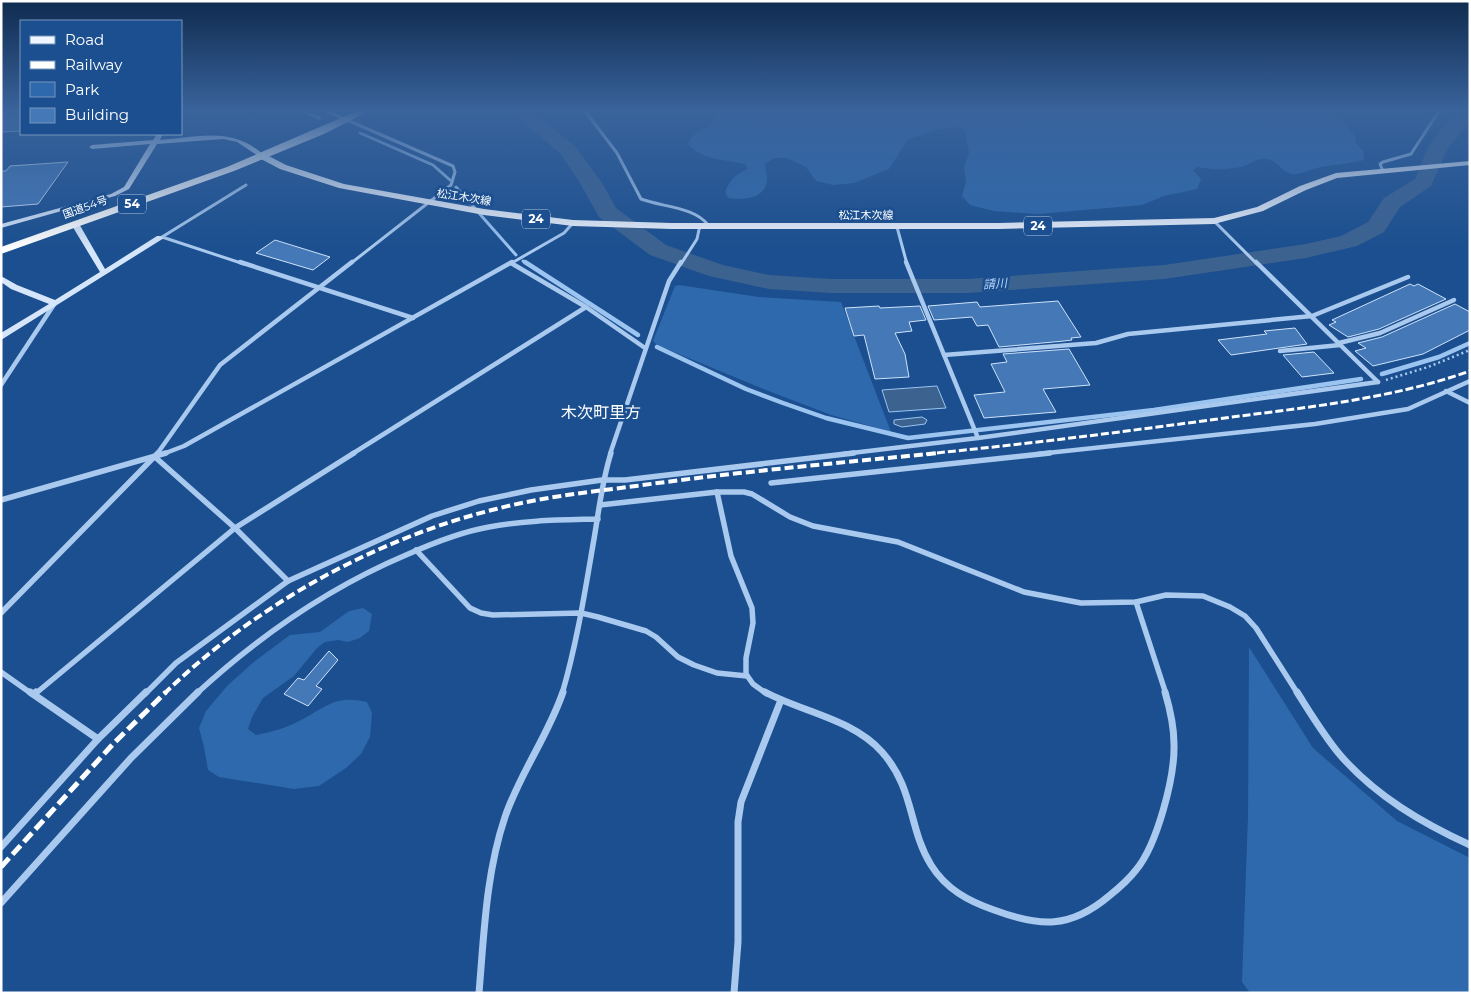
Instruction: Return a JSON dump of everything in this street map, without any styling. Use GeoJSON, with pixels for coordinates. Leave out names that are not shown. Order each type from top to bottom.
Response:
{"type":"FeatureCollection","features":[{"type":"Feature","properties":{"kind":"highway","name":"国道54号"},"geometry":{"type":"LineString","coordinates":[[1,244],[257,157]]}},
{"type":"Feature","properties":{"kind":"highway","name":"国道54号"},"geometry":{"type":"LineString","coordinates":[[1,251],[218,174],[259,157]]}},
{"type":"Feature","properties":{"kind":"main road","name":"松江木次線"},"geometry":{"type":"LineString","coordinates":[[265,157],[284,167],[342,186],[469,210],[573,224],[672,226],[1146,224],[1214,221],[1260,209],[1303,188],[1336,176],[1470,163]]}},
{"type":"Feature","properties":{"kind":"street"},"geometry":{"type":"LineString","coordinates":[[1,226],[113,195],[124,190],[145,157]]}},
{"type":"Feature","properties":{"kind":"street"},"geometry":{"type":"LineString","coordinates":[[1,613],[155,457],[214,372],[451,185],[455,172],[453,166],[433,157]]}},
{"type":"Feature","properties":{"kind":"street"},"geometry":{"type":"LineString","coordinates":[[479,993],[488,893],[497,844],[519,786],[544,739],[562,696],[572,660],[581,613],[598,519],[602,480],[644,348],[672,274],[691,249],[704,225],[705,219],[692,212],[657,205],[641,199],[621,157]]}},
{"type":"Feature","properties":{"kind":"street"},"geometry":{"type":"LineString","coordinates":[[1383,171],[1380,164],[1398,157]]}},
{"type":"Feature","properties":{"kind":"street"},"geometry":{"type":"LineString","coordinates":[[1,337],[246,185]]}},
{"type":"Feature","properties":{"kind":"street"},"geometry":{"type":"LineString","coordinates":[[1214,221],[1378,382]]}},
{"type":"Feature","properties":{"kind":"street"},"geometry":{"type":"LineString","coordinates":[[75,224],[104,273]]}},
{"type":"Feature","properties":{"kind":"street"},"geometry":{"type":"LineString","coordinates":[[1,500],[155,457],[184,446],[564,232],[573,224]]}},
{"type":"Feature","properties":{"kind":"street"},"geometry":{"type":"LineString","coordinates":[[897,226],[910,274],[977,436]]}},
{"type":"Feature","properties":{"kind":"street"},"geometry":{"type":"LineString","coordinates":[[161,238],[413,318]]}},
{"type":"Feature","properties":{"kind":"street"},"geometry":{"type":"LineString","coordinates":[[511,262],[586,307],[644,348]]}},
{"type":"Feature","properties":{"kind":"street"},"geometry":{"type":"LineString","coordinates":[[944,355],[1096,343],[1128,334],[1312,316],[1408,277]]}},
{"type":"Feature","properties":{"kind":"street"},"geometry":{"type":"LineString","coordinates":[[1,278],[14,287],[55,303]]}},
{"type":"Feature","properties":{"kind":"street"},"geometry":{"type":"LineString","coordinates":[[1280,351],[1339,344],[1380,332],[1454,300]]}},
{"type":"Feature","properties":{"kind":"street"},"geometry":{"type":"LineString","coordinates":[[1,385],[55,303]]}},
{"type":"Feature","properties":{"kind":"street"},"geometry":{"type":"LineString","coordinates":[[34,694],[235,528],[586,307]]}},
{"type":"Feature","properties":{"kind":"street"},"geometry":{"type":"LineString","coordinates":[[771,483],[1314,424],[1408,409],[1470,381]]}},
{"type":"Feature","properties":{"kind":"street"},"geometry":{"type":"LineString","coordinates":[[1,847],[98,739],[176,663],[288,581],[432,516],[469,504],[531,490],[977,436],[1378,382]]}},
{"type":"Feature","properties":{"kind":"street"},"geometry":{"type":"LineString","coordinates":[[1446,391],[1470,403]]}},
{"type":"Feature","properties":{"kind":"street"},"geometry":{"type":"LineString","coordinates":[[155,457],[235,528],[288,581]]}},
{"type":"Feature","properties":{"kind":"street"},"geometry":{"type":"LineString","coordinates":[[600,505],[734,491],[752,494],[790,517],[813,526],[898,542],[1024,592],[1082,603],[1136,602],[1166,595],[1203,596],[1230,606],[1245,616],[1263,637],[1310,714],[1337,752],[1368,784],[1429,827],[1470,846]]}},
{"type":"Feature","properties":{"kind":"street"},"geometry":{"type":"LineString","coordinates":[[717,492],[732,558],[751,602],[753,628],[746,657],[747,676],[758,688],[781,700],[850,729],[882,751],[905,784],[922,849],[930,867],[943,883],[960,896],[982,907],[1010,916],[1043,923],[1057,923],[1076,919],[1092,911],[1128,879],[1143,860],[1155,833],[1167,788],[1174,744],[1167,700],[1136,602]]}},
{"type":"Feature","properties":{"kind":"street"},"geometry":{"type":"LineString","coordinates":[[1,903],[172,714],[231,661],[302,609],[361,575],[416,550],[460,534],[488,527],[541,521],[598,519]]}},
{"type":"Feature","properties":{"kind":"street"},"geometry":{"type":"LineString","coordinates":[[416,550],[470,608],[481,613],[492,615],[581,613],[646,631],[678,656],[694,665],[717,673],[747,676]]}},
{"type":"Feature","properties":{"kind":"street"},"geometry":{"type":"LineString","coordinates":[[1,672],[98,739]]}},
{"type":"Feature","properties":{"kind":"street"},"geometry":{"type":"LineString","coordinates":[[734,993],[738,942],[738,822],[741,802],[781,700]]}},
{"type":"Feature","properties":{"kind":"path"},"geometry":{"type":"LineString","coordinates":[[1378,382],[1428,367],[1470,350]]}},
{"type":"Feature","properties":{"kind":"green space"},"geometry":{"type":"Polygon","coordinates":[[[713,157],[896,157],[889,169],[854,183],[833,185],[816,181],[806,167],[787,158],[774,158],[765,164],[767,180],[762,192],[752,197],[734,199],[728,198],[725,192],[734,178],[748,169],[745,164],[713,157]]]}},
{"type":"Feature","properties":{"kind":"green space"},"geometry":{"type":"Polygon","coordinates":[[[968,157],[1364,157],[1364,160],[1294,174],[1288,173],[1274,161],[1266,159],[1233,168],[1215,169],[1198,167],[1193,170],[1201,179],[1197,189],[1164,196],[1142,205],[1038,214],[994,211],[970,205],[962,196],[966,182],[964,168],[968,157]]]}},
{"type":"Feature","properties":{"kind":"green space"},"geometry":{"type":"Polygon","coordinates":[[[679,285],[759,297],[841,302],[891,432],[831,415],[657,345],[653,341],[675,286],[679,285]]]}},
{"type":"Feature","properties":{"kind":"green space"},"geometry":{"type":"Polygon","coordinates":[[[363,608],[372,614],[369,631],[360,638],[348,642],[338,640],[325,642],[317,648],[294,676],[263,698],[252,717],[248,729],[256,735],[262,734],[290,725],[332,703],[347,700],[367,702],[372,713],[370,737],[361,754],[346,768],[319,786],[294,789],[219,777],[208,770],[199,728],[206,711],[228,685],[255,661],[290,635],[320,632],[349,611],[363,608]]]}},
{"type":"Feature","properties":{"kind":"green space"},"geometry":{"type":"Polygon","coordinates":[[[1249,647],[1313,748],[1397,821],[1470,858],[1470,993],[1250,993],[1242,982],[1248,816],[1249,647]]]}},
{"type":"Feature","properties":{"kind":"shaded area"},"geometry":{"type":"Polygon","coordinates":[[[937,386],[946,408],[889,412],[882,390],[937,386]]]}},
{"type":"Feature","properties":{"kind":"shaded area"},"geometry":{"type":"Polygon","coordinates":[[[922,417],[927,420],[925,424],[902,427],[894,424],[894,420],[922,417]]]}},
{"type":"Feature","properties":{"kind":"building"},"geometry":{"type":"Polygon","coordinates":[[[68,162],[38,204],[1,207],[1,171],[6,171],[10,166],[68,162]]]}},
{"type":"Feature","properties":{"kind":"building"},"geometry":{"type":"Polygon","coordinates":[[[275,240],[330,257],[313,270],[256,253],[275,240]]]}},
{"type":"Feature","properties":{"kind":"building"},"geometry":{"type":"Polygon","coordinates":[[[1410,284],[1414,286],[1418,284],[1446,299],[1379,329],[1348,337],[1329,325],[1336,322],[1332,320],[1410,284]]]}},
{"type":"Feature","properties":{"kind":"building"},"geometry":{"type":"Polygon","coordinates":[[[1058,301],[1081,337],[1064,341],[999,347],[988,325],[977,326],[972,317],[934,320],[928,306],[977,302],[980,307],[1058,301]]]}},
{"type":"Feature","properties":{"kind":"building"},"geometry":{"type":"Polygon","coordinates":[[[1455,304],[1470,312],[1470,330],[1423,354],[1373,366],[1355,351],[1366,348],[1358,343],[1382,337],[1455,304]]]}},
{"type":"Feature","properties":{"kind":"building"},"geometry":{"type":"Polygon","coordinates":[[[879,306],[880,308],[920,306],[926,320],[909,322],[912,331],[895,333],[905,354],[909,377],[875,379],[864,335],[854,336],[845,308],[879,306]]]}},
{"type":"Feature","properties":{"kind":"building"},"geometry":{"type":"Polygon","coordinates":[[[1295,328],[1307,344],[1231,355],[1218,340],[1267,334],[1264,331],[1295,328]]]}},
{"type":"Feature","properties":{"kind":"building"},"geometry":{"type":"Polygon","coordinates":[[[1069,349],[1090,385],[1043,389],[1056,412],[984,418],[974,395],[1005,392],[991,364],[1007,362],[1003,354],[1069,349]]]}},
{"type":"Feature","properties":{"kind":"building"},"geometry":{"type":"Polygon","coordinates":[[[1314,352],[1334,373],[1302,377],[1283,355],[1314,352]]]}},
{"type":"Feature","properties":{"kind":"building"},"geometry":{"type":"Polygon","coordinates":[[[329,651],[338,660],[316,686],[322,689],[308,706],[284,694],[298,678],[304,680],[329,651]]]}},
{"type":"Feature","properties":{"kind":"waterway"},"geometry":{"type":"LineString","coordinates":[[416,157],[433,165],[450,180]]}},
{"type":"Feature","properties":{"kind":"waterway","name":"請川"},"geometry":{"type":"LineString","coordinates":[[573,157],[591,183],[607,212],[658,250],[717,271],[769,282],[831,286],[967,286],[1115,276],[1164,272],[1306,251],[1349,241],[1376,227],[1392,203],[1424,182],[1434,157]]}},
{"type":"Feature","properties":{"kind":"waterway"},"geometry":{"type":"LineString","coordinates":[[456,187],[516,255]]}},
{"type":"Feature","properties":{"kind":"waterway"},"geometry":{"type":"LineString","coordinates":[[523,261],[527,264]]}},
{"type":"Feature","properties":{"kind":"waterway"},"geometry":{"type":"LineString","coordinates":[[525,262],[638,335]]}},
{"type":"Feature","properties":{"kind":"waterway"},"geometry":{"type":"LineString","coordinates":[[1382,374],[1439,357],[1470,343]]}},
{"type":"Feature","properties":{"kind":"waterway"},"geometry":{"type":"LineString","coordinates":[[657,347],[746,389],[783,403],[826,418],[908,438],[1154,410],[1361,379]]}},
{"type":"Feature","properties":{"kind":"railway"},"geometry":{"type":"LineString","coordinates":[[926,454],[1079,437],[1322,405],[1382,395],[1470,371]]}},
{"type":"Feature","properties":{"kind":"railway"},"geometry":{"type":"LineString","coordinates":[[164,694],[199,662],[237,632],[276,605],[318,580],[361,558],[405,538],[450,522],[513,505],[583,493],[749,472],[939,453]]}},
{"type":"Feature","properties":{"kind":"railway"},"geometry":{"type":"LineString","coordinates":[[1,867],[114,743],[166,692]]}},
{"type":"Feature","properties":{"kind":"district","name":"木次町里方"},"geometry":{"type":"Point","coordinates":[601,412]}}]}
